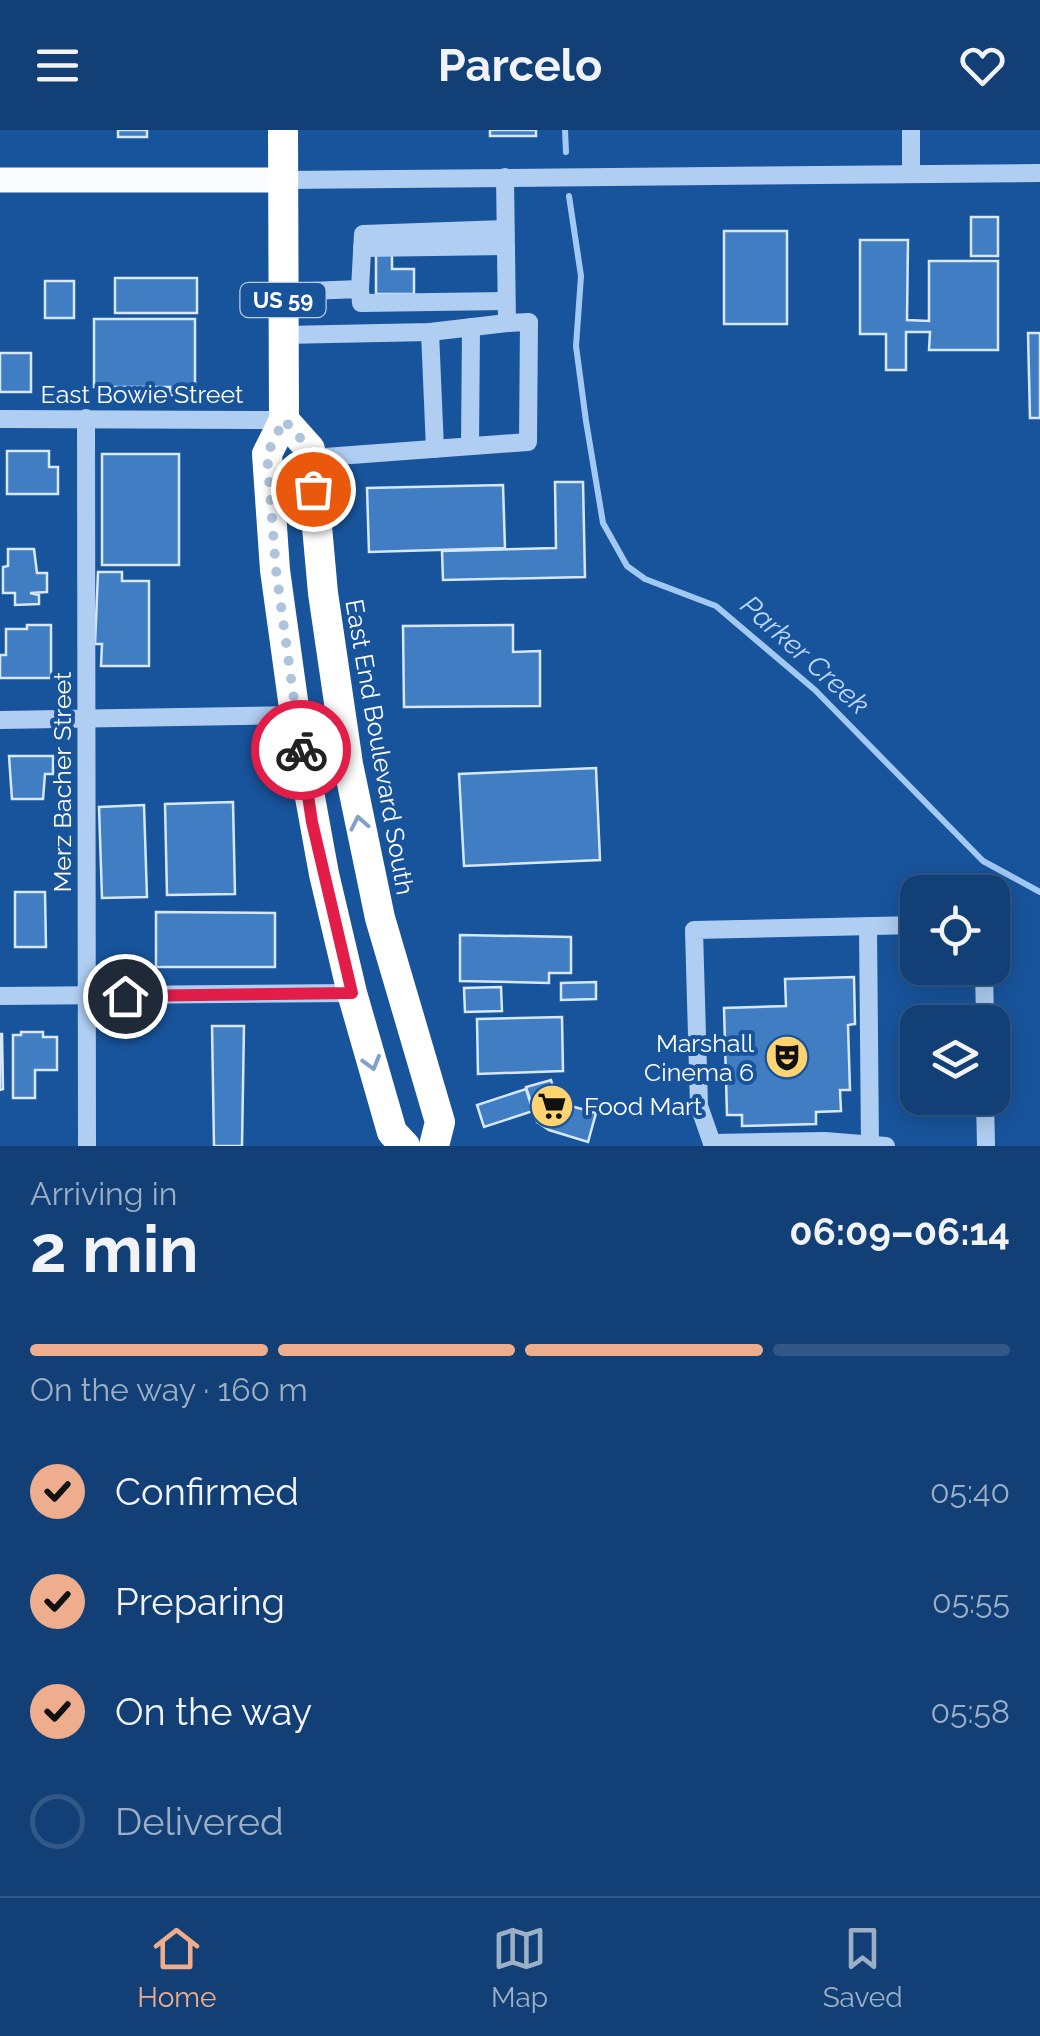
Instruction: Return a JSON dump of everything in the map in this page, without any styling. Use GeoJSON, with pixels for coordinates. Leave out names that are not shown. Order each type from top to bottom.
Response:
{"type":"FeatureCollection","features":[{"type":"Feature","properties":{"kind":"highway","name":"US 59"},"geometry":{"type":"LineString","coordinates":[[283,130],[284,420],[267,454],[276,570],[312,822],[352,993],[392,1132],[405,1146]]}},
{"type":"Feature","properties":{"kind":"highway"},"geometry":{"type":"LineString","coordinates":[[284,420],[310,449],[311,458]]}},
{"type":"Feature","properties":{"kind":"highway","name":"East End Boulevard South"},"geometry":{"type":"LineString","coordinates":[[311,458],[340,719],[380,918],[440,1122],[434,1146]]}},
{"type":"Feature","properties":{"kind":"main road"},"geometry":{"type":"LineString","coordinates":[[0,180],[282,180]]}},
{"type":"Feature","properties":{"kind":"street"},"geometry":{"type":"LineString","coordinates":[[911,130],[911,173]]}},
{"type":"Feature","properties":{"kind":"street"},"geometry":{"type":"LineString","coordinates":[[282,180],[1040,173]]}},
{"type":"Feature","properties":{"kind":"street"},"geometry":{"type":"LineString","coordinates":[[504,177],[507,323]]}},
{"type":"Feature","properties":{"kind":"street"},"geometry":{"type":"LineString","coordinates":[[506,237],[362,248],[360,289],[361,304],[506,301]]}},
{"type":"Feature","properties":{"kind":"street"},"geometry":{"type":"LineString","coordinates":[[283,292],[360,289]]}},
{"type":"Feature","properties":{"kind":"street"},"geometry":{"type":"LineString","coordinates":[[283,335],[430,332],[529,322],[528,442],[311,458]]}},
{"type":"Feature","properties":{"kind":"street"},"geometry":{"type":"LineString","coordinates":[[470,328],[470,446]]}},
{"type":"Feature","properties":{"kind":"street"},"geometry":{"type":"LineString","coordinates":[[430,332],[435,449]]}},
{"type":"Feature","properties":{"kind":"street","name":"Merz Bacher Street"},"geometry":{"type":"LineString","coordinates":[[86,418],[87,1146]]}},
{"type":"Feature","properties":{"kind":"street","name":"East Bowie Street"},"geometry":{"type":"LineString","coordinates":[[0,419],[284,420]]}},
{"type":"Feature","properties":{"kind":"street"},"geometry":{"type":"LineString","coordinates":[[0,720],[295,715]]}},
{"type":"Feature","properties":{"kind":"street"},"geometry":{"type":"LineString","coordinates":[[868,926],[875,1145],[713,1144],[699,1106],[694,930],[868,926],[900,925]]}},
{"type":"Feature","properties":{"kind":"street"},"geometry":{"type":"LineString","coordinates":[[0,996],[352,993]]}},
{"type":"Feature","properties":{"kind":"street"},"geometry":{"type":"LineString","coordinates":[[986,1115],[986,1146]]}},
{"type":"Feature","properties":{"kind":"building"},"geometry":{"type":"Polygon","coordinates":[[[118,130],[147,130],[147,137],[118,137],[118,130]]]}},
{"type":"Feature","properties":{"kind":"building"},"geometry":{"type":"Polygon","coordinates":[[[490,130],[536,130],[536,136],[490,136],[490,130]]]}},
{"type":"Feature","properties":{"kind":"building"},"geometry":{"type":"Polygon","coordinates":[[[971,217],[998,217],[998,256],[971,256],[971,217]]]}},
{"type":"Feature","properties":{"kind":"building"},"geometry":{"type":"Polygon","coordinates":[[[724,231],[787,231],[787,324],[724,324],[724,231]]]}},
{"type":"Feature","properties":{"kind":"building"},"geometry":{"type":"Polygon","coordinates":[[[860,240],[908,240],[907,320],[929,321],[929,261],[998,261],[998,350],[929,350],[930,332],[906,332],[906,370],[886,370],[886,334],[860,334],[860,240]]]}},
{"type":"Feature","properties":{"kind":"building"},"geometry":{"type":"Polygon","coordinates":[[[376,252],[392,252],[392,269],[414,269],[414,294],[376,294],[376,252]]]}},
{"type":"Feature","properties":{"kind":"building"},"geometry":{"type":"Polygon","coordinates":[[[115,278],[197,278],[197,313],[115,313],[115,278]]]}},
{"type":"Feature","properties":{"kind":"building"},"geometry":{"type":"Polygon","coordinates":[[[45,281],[74,281],[74,318],[45,318],[45,281]]]}},
{"type":"Feature","properties":{"kind":"building"},"geometry":{"type":"Polygon","coordinates":[[[94,319],[195,319],[195,395],[170,395],[170,387],[94,387],[94,319]]]}},
{"type":"Feature","properties":{"kind":"building"},"geometry":{"type":"Polygon","coordinates":[[[1028,333],[1040,333],[1040,418],[1030,418],[1028,333]]]}},
{"type":"Feature","properties":{"kind":"building"},"geometry":{"type":"Polygon","coordinates":[[[0,353],[31,353],[31,392],[0,392],[0,353]]]}},
{"type":"Feature","properties":{"kind":"building"},"geometry":{"type":"Polygon","coordinates":[[[7,451],[49,451],[49,467],[58,467],[58,494],[7,494],[7,451]]]}},
{"type":"Feature","properties":{"kind":"building"},"geometry":{"type":"Polygon","coordinates":[[[102,454],[179,454],[179,565],[102,565],[102,454]]]}},
{"type":"Feature","properties":{"kind":"building"},"geometry":{"type":"Polygon","coordinates":[[[555,482],[583,482],[585,577],[443,580],[442,551],[556,548],[555,482]]]}},
{"type":"Feature","properties":{"kind":"building"},"geometry":{"type":"Polygon","coordinates":[[[503,485],[505,548],[369,552],[367,488],[503,485]]]}},
{"type":"Feature","properties":{"kind":"building"},"geometry":{"type":"Polygon","coordinates":[[[8,549],[34,549],[37,573],[47,573],[47,592],[30,593],[39,595],[39,604],[15,605],[15,593],[3,593],[8,549]]]}},
{"type":"Feature","properties":{"kind":"building"},"geometry":{"type":"Polygon","coordinates":[[[98,572],[122,572],[122,581],[149,581],[149,666],[101,666],[102,644],[95,644],[98,572]]]}},
{"type":"Feature","properties":{"kind":"building"},"geometry":{"type":"Polygon","coordinates":[[[27,625],[51,625],[51,678],[0,678],[0,655],[6,655],[6,629],[27,629],[27,625]]]}},
{"type":"Feature","properties":{"kind":"building"},"geometry":{"type":"Polygon","coordinates":[[[513,625],[513,652],[540,651],[540,706],[404,707],[403,626],[513,625]]]}},
{"type":"Feature","properties":{"kind":"building"},"geometry":{"type":"Polygon","coordinates":[[[9,756],[53,756],[53,774],[45,774],[43,799],[12,799],[9,756]]]}},
{"type":"Feature","properties":{"kind":"building"},"geometry":{"type":"Polygon","coordinates":[[[596,768],[600,860],[464,866],[459,774],[596,768]]]}},
{"type":"Feature","properties":{"kind":"building"},"geometry":{"type":"Polygon","coordinates":[[[233,802],[235,894],[167,895],[165,804],[233,802]]]}},
{"type":"Feature","properties":{"kind":"building"},"geometry":{"type":"Polygon","coordinates":[[[144,805],[147,897],[102,898],[99,807],[144,805]]]}},
{"type":"Feature","properties":{"kind":"building"},"geometry":{"type":"Polygon","coordinates":[[[15,892],[45,892],[46,947],[15,947],[15,892]]]}},
{"type":"Feature","properties":{"kind":"building"},"geometry":{"type":"Polygon","coordinates":[[[156,912],[275,913],[275,967],[156,967],[156,912]]]}},
{"type":"Feature","properties":{"kind":"building"},"geometry":{"type":"Polygon","coordinates":[[[460,935],[571,937],[571,973],[549,973],[549,983],[460,981],[460,935]]]}},
{"type":"Feature","properties":{"kind":"building","name":"Marshall Cinema 6"},"geometry":{"type":"Polygon","coordinates":[[[854,977],[855,1024],[848,1025],[850,1090],[840,1090],[841,1111],[816,1112],[816,1124],[742,1126],[742,1115],[727,1115],[724,1008],[786,1006],[785,979],[854,977]]]}},
{"type":"Feature","properties":{"kind":"building"},"geometry":{"type":"Polygon","coordinates":[[[596,982],[596,999],[561,1000],[561,983],[596,982]]]}},
{"type":"Feature","properties":{"kind":"building"},"geometry":{"type":"Polygon","coordinates":[[[501,987],[502,1011],[465,1012],[464,988],[501,987]]]}},
{"type":"Feature","properties":{"kind":"building"},"geometry":{"type":"Polygon","coordinates":[[[562,1017],[563,1071],[478,1074],[477,1019],[562,1017]]]}},
{"type":"Feature","properties":{"kind":"building"},"geometry":{"type":"Polygon","coordinates":[[[212,1026],[244,1026],[242,1146],[214,1146],[212,1026]]]}},
{"type":"Feature","properties":{"kind":"building"},"geometry":{"type":"Polygon","coordinates":[[[43,1032],[43,1037],[57,1037],[57,1070],[35,1070],[35,1098],[13,1098],[13,1035],[43,1032]]]}},
{"type":"Feature","properties":{"kind":"building"},"geometry":{"type":"Polygon","coordinates":[[[0,1034],[3,1089],[0,1090],[0,1034]]]}},
{"type":"Feature","properties":{"kind":"building","name":"Food Mart"},"geometry":{"type":"Polygon","coordinates":[[[551,1080],[557,1102],[596,1113],[588,1142],[549,1130],[537,1122],[526,1087],[551,1080]]]}},
{"type":"Feature","properties":{"kind":"building"},"geometry":{"type":"Polygon","coordinates":[[[526,1089],[533,1111],[484,1127],[477,1105],[526,1089]]]}},
{"type":"Feature","properties":{"kind":"waterway","name":"Parker Creek"},"geometry":{"type":"LineString","coordinates":[[565,130],[566,152]]}},
{"type":"Feature","properties":{"kind":"waterway","name":"Parker Creek"},"geometry":{"type":"LineString","coordinates":[[569,196],[581,276],[576,346],[586,421],[603,523],[627,566],[645,579],[716,606],[815,690],[983,861],[1040,892]]}},
{"type":"Feature","properties":{"kind":"way so far"},"geometry":{"type":"LineString","coordinates":[[301,750],[276,570],[267,454],[284,420],[310,449],[313,489]]}},
{"type":"Feature","properties":{"kind":"place","name":"Marshall Cinema 6"},"geometry":{"type":"Point","coordinates":[787,1057]}},
{"type":"Feature","properties":{"kind":"place","name":"Food Mart"},"geometry":{"type":"Point","coordinates":[552,1106]}},
{"type":"Feature","properties":{"kind":"route"},"geometry":{"type":"LineString","coordinates":[[125,996],[352,993],[312,822],[301,750]]}}]}
